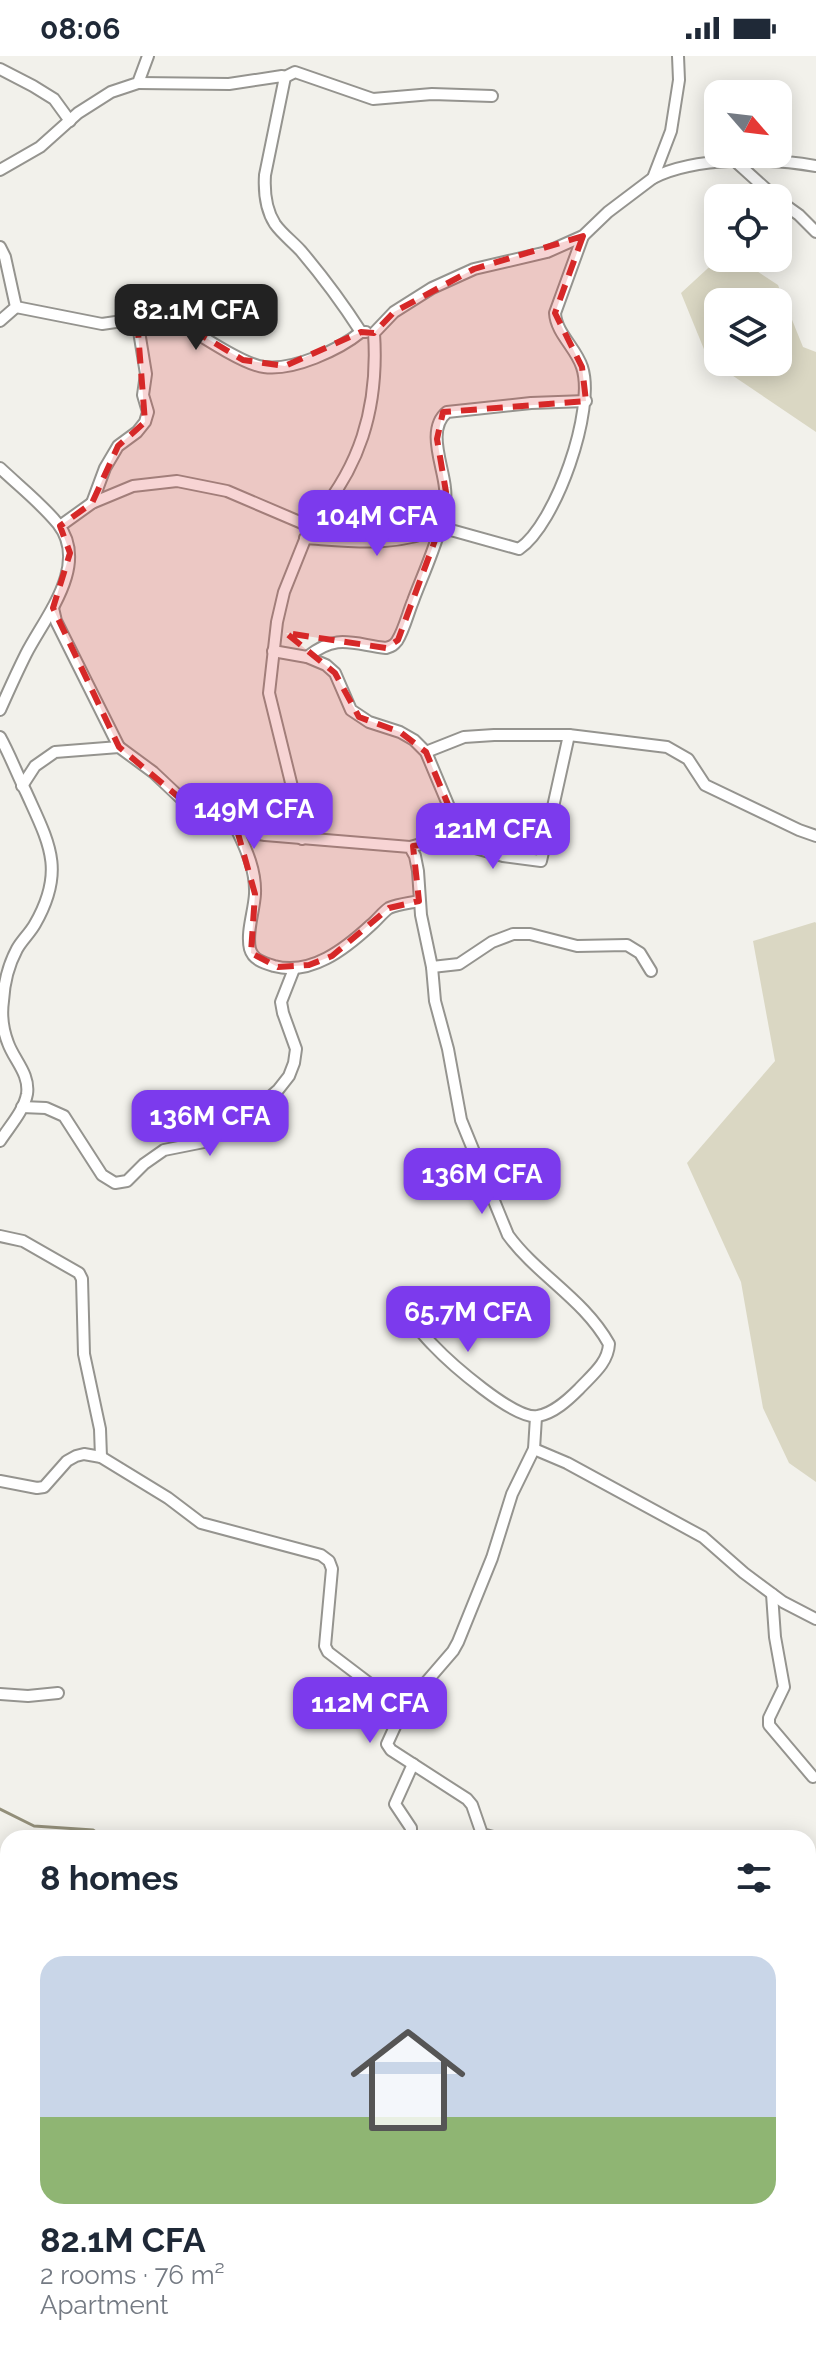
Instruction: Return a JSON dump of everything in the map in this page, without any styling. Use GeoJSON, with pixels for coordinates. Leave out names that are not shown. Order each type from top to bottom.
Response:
{"type":"FeatureCollection","features":[{"type":"Feature","properties":{"kind":"street"},"geometry":{"type":"LineString","coordinates":[[138,83],[148,56]]}},
{"type":"Feature","properties":{"kind":"street"},"geometry":{"type":"LineString","coordinates":[[653,178],[671,131],[679,80],[678,56]]}},
{"type":"Feature","properties":{"kind":"street"},"geometry":{"type":"LineString","coordinates":[[0,69],[54,99],[70,121]]}},
{"type":"Feature","properties":{"kind":"street"},"geometry":{"type":"LineString","coordinates":[[0,170],[40,147],[78,113],[111,92],[138,83],[229,84],[285,77],[295,72],[373,99],[432,94],[492,96]]}},
{"type":"Feature","properties":{"kind":"street"},"geometry":{"type":"LineString","coordinates":[[285,77],[265,175],[264,188],[269,210],[275,225],[293,241],[334,290],[361,332]]}},
{"type":"Feature","properties":{"kind":"street"},"geometry":{"type":"LineString","coordinates":[[792,162],[816,166]]}},
{"type":"Feature","properties":{"kind":"street"},"geometry":{"type":"LineString","coordinates":[[302,839],[269,693],[273,651],[284,592],[309,526],[331,502],[354,461],[367,428],[374,395],[374,333],[394,312],[432,288],[474,269],[547,252],[583,236],[608,212],[653,178],[666,171],[704,165]]}},
{"type":"Feature","properties":{"kind":"street"},"geometry":{"type":"LineString","coordinates":[[743,168],[760,184]]}},
{"type":"Feature","properties":{"kind":"street"},"geometry":{"type":"LineString","coordinates":[[792,210],[816,232]]}},
{"type":"Feature","properties":{"kind":"street"},"geometry":{"type":"LineString","coordinates":[[305,538],[356,542],[398,540],[424,535],[440,527],[519,549],[528,543],[563,481],[586,401],[587,386],[582,367],[575,350],[555,321],[555,313],[583,236]]}},
{"type":"Feature","properties":{"kind":"street"},"geometry":{"type":"LineString","coordinates":[[0,247],[16,307]]}},
{"type":"Feature","properties":{"kind":"street"},"geometry":{"type":"LineString","coordinates":[[16,307],[102,324],[163,315],[263,368],[285,366],[321,355],[347,343],[361,332],[374,333]]}},
{"type":"Feature","properties":{"kind":"street"},"geometry":{"type":"LineString","coordinates":[[0,321],[16,307]]}},
{"type":"Feature","properties":{"kind":"street"},"geometry":{"type":"LineString","coordinates":[[92,503],[105,468],[118,446],[137,432],[148,412],[143,395],[146,374],[137,319]]}},
{"type":"Feature","properties":{"kind":"street"},"geometry":{"type":"LineString","coordinates":[[307,657],[329,642],[386,648],[398,640],[440,527],[446,492],[437,426],[447,412],[517,404],[586,401]]}},
{"type":"Feature","properties":{"kind":"street"},"geometry":{"type":"LineString","coordinates":[[0,468],[60,526],[70,553],[64,584],[0,710]]}},
{"type":"Feature","properties":{"kind":"street"},"geometry":{"type":"LineString","coordinates":[[60,526],[92,503],[133,486],[177,481],[227,491],[309,526]]}},
{"type":"Feature","properties":{"kind":"street"},"geometry":{"type":"LineString","coordinates":[[53,608],[56,621],[119,747],[153,772],[188,805],[237,830],[302,839],[410,847],[432,841],[451,841],[478,851],[541,861],[569,735]]}},
{"type":"Feature","properties":{"kind":"street"},"geometry":{"type":"LineString","coordinates":[[273,651],[307,657],[326,665],[335,673],[351,710],[359,717],[400,732],[426,752],[452,814],[451,841]]}},
{"type":"Feature","properties":{"kind":"street"},"geometry":{"type":"LineString","coordinates":[[426,752],[464,737],[569,735],[667,747],[688,759],[705,785],[816,836]]}},
{"type":"Feature","properties":{"kind":"street"},"geometry":{"type":"LineString","coordinates":[[0,737],[47,839],[53,863],[46,902],[18,948],[8,972],[2,1022],[8,1044],[23,1071],[27,1094],[0,1141]]}},
{"type":"Feature","properties":{"kind":"street"},"geometry":{"type":"LineString","coordinates":[[22,786],[27,774],[55,752],[119,747]]}},
{"type":"Feature","properties":{"kind":"street"},"geometry":{"type":"LineString","coordinates":[[237,830],[254,875],[255,894],[249,937],[251,953],[260,961],[294,969],[332,956],[354,941],[390,908],[419,901]]}},
{"type":"Feature","properties":{"kind":"street"},"geometry":{"type":"LineString","coordinates":[[397,1301],[432,1344],[473,1382],[520,1414],[536,1417],[554,1410],[571,1397],[609,1354],[609,1344],[586,1312],[518,1249],[508,1235],[461,1120],[448,1049],[435,1001],[432,967],[419,901],[418,871],[410,847]]}},
{"type":"Feature","properties":{"kind":"street"},"geometry":{"type":"LineString","coordinates":[[432,967],[464,962],[478,949],[492,942],[522,934],[577,946],[627,945],[640,953],[651,971]]}},
{"type":"Feature","properties":{"kind":"street"},"geometry":{"type":"LineString","coordinates":[[22,1107],[46,1108],[64,1116],[102,1175],[115,1183],[127,1181],[164,1150],[204,1142],[261,1105],[289,1076],[296,1049],[281,1002],[294,969]]}},
{"type":"Feature","properties":{"kind":"street"},"geometry":{"type":"LineString","coordinates":[[0,1236],[23,1241],[79,1273],[82,1279],[84,1354],[100,1429],[101,1457]]}},
{"type":"Feature","properties":{"kind":"street"},"geometry":{"type":"LineString","coordinates":[[481,1830],[467,1799],[391,1750],[387,1744],[403,1709],[458,1642],[492,1558],[512,1494],[534,1449],[536,1417]]}},
{"type":"Feature","properties":{"kind":"street"},"geometry":{"type":"LineString","coordinates":[[534,1449],[567,1463],[703,1537],[783,1602],[816,1619]]}},
{"type":"Feature","properties":{"kind":"street"},"geometry":{"type":"LineString","coordinates":[[0,1481],[44,1487],[67,1461],[76,1456],[101,1457],[168,1498],[201,1523],[321,1555],[329,1561],[332,1569],[325,1646],[328,1652],[403,1709]]}},
{"type":"Feature","properties":{"kind":"street"},"geometry":{"type":"LineString","coordinates":[[772,1594],[775,1637],[784,1687],[769,1718],[769,1725],[813,1777]]}},
{"type":"Feature","properties":{"kind":"street"},"geometry":{"type":"LineString","coordinates":[[0,1694],[28,1696],[58,1693]]}},
{"type":"Feature","properties":{"kind":"street"},"geometry":{"type":"LineString","coordinates":[[411,1830],[395,1804],[413,1764]]}},
{"type":"Feature","properties":{"kind":"highlighted area"},"geometry":{"type":"Polygon","coordinates":[[[583,236],[555,313],[582,367],[586,401],[443,412],[437,439],[446,492],[440,527],[398,640],[386,648],[286,633],[335,673],[359,717],[400,732],[426,752],[452,814],[451,841],[413,846],[419,901],[389,908],[332,956],[309,965],[278,967],[251,953],[255,894],[237,830],[188,805],[119,747],[53,608],[70,553],[60,526],[92,503],[118,446],[145,422],[137,319],[171,317],[243,360],[285,366],[361,332],[374,333],[394,312],[474,269],[583,236]]]}},
{"type":"Feature","properties":{"kind":"shaded area"},"geometry":{"type":"Polygon","coordinates":[[[704,272],[758,272],[778,285],[779,288],[704,288],[704,349],[681,293],[704,272]]]}},
{"type":"Feature","properties":{"kind":"shaded area"},"geometry":{"type":"Polygon","coordinates":[[[792,320],[803,347],[816,352],[816,432],[733,376],[792,376],[792,320]]]}},
{"type":"Feature","properties":{"kind":"shaded area"},"geometry":{"type":"Polygon","coordinates":[[[815,922],[816,1482],[789,1463],[763,1408],[741,1282],[687,1163],[775,1061],[753,941],[815,922]]]}},
{"type":"Feature","properties":{"kind":"waterway"},"geometry":{"type":"LineString","coordinates":[[0,1809],[34,1826],[93,1830]]}}]}
